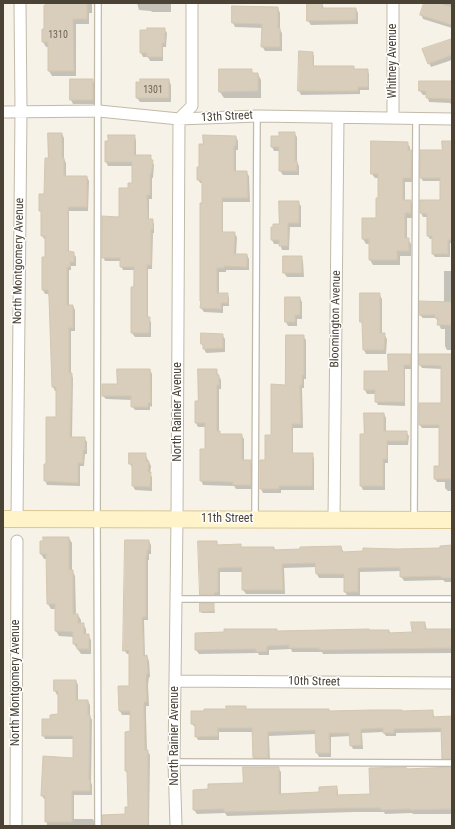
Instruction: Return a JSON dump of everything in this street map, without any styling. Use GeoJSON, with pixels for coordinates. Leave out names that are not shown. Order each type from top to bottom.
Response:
{"type":"FeatureCollection","features":[{"type":"Feature","properties":{"kind":"main road","name":"11th Street"},"geometry":{"type":"LineString","coordinates":[[10,519],[452,520]]}},
{"type":"Feature","properties":{"kind":"street","name":"North Montgomery Avenue"},"geometry":{"type":"LineString","coordinates":[[10,519],[21,111],[20,3]]}},
{"type":"Feature","properties":{"kind":"street"},"geometry":{"type":"LineString","coordinates":[[179,120],[192,106],[192,3]]}},
{"type":"Feature","properties":{"kind":"street","name":"Whitney Avenue"},"geometry":{"type":"LineString","coordinates":[[393,3],[393,118]]}},
{"type":"Feature","properties":{"kind":"street","name":"13th Street"},"geometry":{"type":"LineString","coordinates":[[3,112],[99,111],[179,120],[257,116],[452,119]]}},
{"type":"Feature","properties":{"kind":"street","name":"Bloomington Avenue"},"geometry":{"type":"LineString","coordinates":[[334,519],[338,118]]}},
{"type":"Feature","properties":{"kind":"street","name":"North Rainier Avenue"},"geometry":{"type":"LineString","coordinates":[[176,826],[174,762],[178,519],[179,120]]}},
{"type":"Feature","properties":{"kind":"street","name":"North Montgomery Avenue"},"geometry":{"type":"LineString","coordinates":[[16,826],[17,541]]}},
{"type":"Feature","properties":{"kind":"street","name":"10th Street"},"geometry":{"type":"LineString","coordinates":[[176,680],[452,683]]}},
{"type":"Feature","properties":{"kind":"lane"},"geometry":{"type":"LineString","coordinates":[[98,3],[99,111],[96,519],[98,826]]}},
{"type":"Feature","properties":{"kind":"lane"},"geometry":{"type":"LineString","coordinates":[[255,519],[257,116]]}},
{"type":"Feature","properties":{"kind":"lane"},"geometry":{"type":"LineString","coordinates":[[414,520],[416,118]]}},
{"type":"Feature","properties":{"kind":"lane"},"geometry":{"type":"LineString","coordinates":[[176,599],[452,599]]}},
{"type":"Feature","properties":{"kind":"lane"},"geometry":{"type":"LineString","coordinates":[[174,762],[452,763]]}},
{"type":"Feature","properties":{"kind":"building"},"geometry":{"type":"Polygon","coordinates":[[[46,3],[87,3],[87,19],[73,19],[74,71],[48,71],[48,42],[42,42],[42,29],[44,29],[44,5],[46,5],[46,3]]]}},
{"type":"Feature","properties":{"kind":"building"},"geometry":{"type":"Polygon","coordinates":[[[307,3],[322,3],[322,8],[356,8],[356,20],[307,21],[307,3]]]}},
{"type":"Feature","properties":{"kind":"building"},"geometry":{"type":"Polygon","coordinates":[[[424,3],[438,3],[452,7],[452,25],[420,15],[424,3]]]}},
{"type":"Feature","properties":{"kind":"building"},"geometry":{"type":"Polygon","coordinates":[[[232,6],[278,7],[280,47],[261,47],[262,24],[232,23],[232,6]]]}},
{"type":"Feature","properties":{"kind":"building"},"geometry":{"type":"Polygon","coordinates":[[[147,28],[165,28],[165,43],[162,43],[162,57],[147,57],[147,53],[140,53],[140,30],[147,30],[147,28]]]}},
{"type":"Feature","properties":{"kind":"building"},"geometry":{"type":"Polygon","coordinates":[[[452,39],[452,55],[428,64],[422,49],[452,39]]]}},
{"type":"Feature","properties":{"kind":"building"},"geometry":{"type":"Polygon","coordinates":[[[299,51],[313,52],[313,66],[354,66],[354,69],[368,69],[368,87],[358,87],[358,91],[298,91],[299,51]]]}},
{"type":"Feature","properties":{"kind":"building"},"geometry":{"type":"Polygon","coordinates":[[[219,69],[252,69],[252,73],[258,73],[258,91],[219,92],[219,69]]]}},
{"type":"Feature","properties":{"kind":"building"},"geometry":{"type":"Polygon","coordinates":[[[70,79],[93,79],[93,100],[70,100],[70,79]]]}},
{"type":"Feature","properties":{"kind":"building"},"geometry":{"type":"Polygon","coordinates":[[[140,79],[169,79],[169,98],[136,98],[136,82],[140,82],[140,79]]]}},
{"type":"Feature","properties":{"kind":"building"},"geometry":{"type":"Polygon","coordinates":[[[419,81],[452,81],[452,99],[426,98],[426,91],[419,91],[419,81]]]}},
{"type":"Feature","properties":{"kind":"building"},"geometry":{"type":"Polygon","coordinates":[[[279,132],[295,132],[295,161],[297,161],[297,171],[279,171],[279,147],[271,147],[271,136],[279,136],[279,132]]]}},
{"type":"Feature","properties":{"kind":"building"},"geometry":{"type":"Polygon","coordinates":[[[48,133],[62,133],[64,176],[87,176],[87,207],[68,207],[68,251],[74,252],[74,262],[70,262],[70,267],[67,267],[67,305],[73,305],[73,328],[69,328],[69,373],[72,373],[70,437],[85,437],[83,463],[78,463],[78,483],[44,481],[44,464],[46,464],[46,417],[56,417],[56,387],[52,387],[49,297],[48,290],[42,290],[42,257],[45,257],[45,236],[41,236],[41,211],[39,211],[39,194],[44,194],[45,158],[48,158],[48,133]]]}},
{"type":"Feature","properties":{"kind":"building"},"geometry":{"type":"Polygon","coordinates":[[[108,135],[135,135],[134,155],[151,155],[151,160],[153,160],[150,174],[150,195],[147,195],[148,219],[153,219],[153,229],[151,229],[151,265],[147,265],[147,317],[150,317],[149,333],[131,333],[131,287],[134,287],[134,267],[120,267],[120,258],[102,258],[102,216],[119,217],[119,188],[128,188],[128,183],[132,183],[132,162],[105,162],[105,141],[108,141],[108,135]]]}},
{"type":"Feature","properties":{"kind":"building"},"geometry":{"type":"Polygon","coordinates":[[[203,135],[236,136],[236,146],[234,146],[234,171],[247,171],[248,198],[222,198],[222,232],[235,232],[234,254],[247,254],[247,267],[224,266],[224,268],[217,268],[217,293],[228,293],[228,303],[221,303],[221,309],[200,308],[200,203],[202,203],[202,182],[201,180],[197,180],[197,167],[199,167],[199,144],[203,144],[203,135]]]}},
{"type":"Feature","properties":{"kind":"building"},"geometry":{"type":"Polygon","coordinates":[[[371,141],[408,142],[408,150],[412,150],[411,178],[403,178],[403,200],[411,200],[411,213],[405,213],[405,238],[409,238],[409,251],[397,251],[397,260],[369,260],[369,239],[362,239],[362,218],[376,218],[376,198],[378,198],[378,174],[371,174],[371,141]]]}},
{"type":"Feature","properties":{"kind":"building"},"geometry":{"type":"Polygon","coordinates":[[[442,141],[452,141],[452,240],[448,240],[448,254],[432,254],[432,236],[427,236],[427,214],[420,213],[420,200],[440,200],[440,178],[420,178],[420,150],[442,150],[442,141]]]}},
{"type":"Feature","properties":{"kind":"building"},"geometry":{"type":"Polygon","coordinates":[[[279,201],[299,201],[299,223],[288,223],[288,246],[279,246],[279,240],[271,240],[271,227],[273,227],[273,224],[279,224],[279,201]]]}},
{"type":"Feature","properties":{"kind":"building"},"geometry":{"type":"Polygon","coordinates":[[[283,256],[302,256],[302,273],[283,273],[283,256]]]}},
{"type":"Feature","properties":{"kind":"building"},"geometry":{"type":"Polygon","coordinates":[[[360,293],[380,293],[380,333],[385,333],[384,350],[363,350],[362,322],[360,322],[360,293]]]}},
{"type":"Feature","properties":{"kind":"building"},"geometry":{"type":"Polygon","coordinates":[[[285,297],[300,297],[300,315],[295,315],[295,322],[285,322],[285,297]]]}},
{"type":"Feature","properties":{"kind":"building"},"geometry":{"type":"Polygon","coordinates":[[[419,301],[452,302],[452,325],[437,325],[438,318],[435,318],[435,315],[419,315],[419,301]]]}},
{"type":"Feature","properties":{"kind":"building"},"geometry":{"type":"Polygon","coordinates":[[[201,333],[223,334],[223,348],[203,349],[203,344],[201,344],[201,333]]]}},
{"type":"Feature","properties":{"kind":"building"},"geometry":{"type":"Polygon","coordinates":[[[286,335],[304,335],[304,375],[302,375],[302,385],[300,385],[301,424],[292,424],[292,453],[313,453],[312,486],[279,486],[279,489],[260,489],[260,460],[265,460],[265,435],[271,435],[271,384],[285,385],[286,335]]]}},
{"type":"Feature","properties":{"kind":"building"},"geometry":{"type":"Polygon","coordinates":[[[388,354],[411,354],[411,365],[404,365],[404,402],[375,402],[375,390],[364,390],[364,371],[388,371],[388,354]]]}},
{"type":"Feature","properties":{"kind":"building"},"geometry":{"type":"Polygon","coordinates":[[[419,354],[452,354],[452,479],[434,479],[434,466],[439,466],[439,425],[419,425],[419,403],[441,403],[441,366],[419,365],[419,354]]]}},
{"type":"Feature","properties":{"kind":"building"},"geometry":{"type":"Polygon","coordinates":[[[117,369],[150,369],[151,403],[148,403],[148,407],[131,407],[131,396],[102,396],[102,384],[117,384],[117,369]]]}},
{"type":"Feature","properties":{"kind":"building"},"geometry":{"type":"Polygon","coordinates":[[[198,369],[217,369],[217,375],[219,375],[219,385],[217,385],[217,431],[220,431],[220,434],[242,434],[242,460],[251,460],[251,485],[233,485],[233,482],[200,481],[200,449],[205,449],[205,423],[195,423],[195,401],[198,401],[198,369]]]}},
{"type":"Feature","properties":{"kind":"building"},"geometry":{"type":"Polygon","coordinates":[[[364,413],[384,413],[384,431],[407,431],[407,441],[387,441],[387,459],[383,459],[383,486],[360,486],[360,434],[364,434],[364,413]]]}},
{"type":"Feature","properties":{"kind":"building"},"geometry":{"type":"Polygon","coordinates":[[[129,453],[146,453],[146,461],[149,461],[148,472],[151,472],[150,487],[132,486],[132,464],[129,464],[129,453]]]}},
{"type":"Feature","properties":{"kind":"building"},"geometry":{"type":"Polygon","coordinates":[[[43,537],[69,537],[69,570],[73,570],[73,614],[78,614],[78,623],[84,623],[84,634],[89,634],[89,649],[77,649],[77,644],[73,644],[73,632],[55,631],[55,604],[47,604],[46,554],[40,554],[40,541],[43,541],[43,537]]]}},
{"type":"Feature","properties":{"kind":"building"},"geometry":{"type":"Polygon","coordinates":[[[125,540],[149,540],[149,550],[147,550],[146,556],[146,617],[142,617],[144,656],[147,655],[148,673],[146,680],[147,702],[144,702],[144,710],[145,750],[148,750],[148,826],[102,826],[102,815],[125,814],[125,807],[128,807],[127,771],[125,771],[125,732],[130,731],[130,711],[119,711],[118,686],[129,686],[129,650],[123,651],[125,540]]]}},
{"type":"Feature","properties":{"kind":"building"},"geometry":{"type":"Polygon","coordinates":[[[198,541],[217,541],[217,545],[241,544],[241,547],[274,547],[274,550],[300,549],[300,547],[341,546],[342,552],[363,551],[363,548],[440,548],[440,546],[452,545],[452,578],[441,578],[441,576],[400,577],[400,567],[358,568],[358,592],[344,592],[344,574],[316,574],[315,563],[282,564],[283,590],[242,590],[242,567],[218,568],[218,592],[214,593],[214,595],[200,595],[198,541]]]}},
{"type":"Feature","properties":{"kind":"building"},"geometry":{"type":"Polygon","coordinates":[[[200,603],[214,603],[214,611],[200,612],[200,603]]]}},
{"type":"Feature","properties":{"kind":"building"},"geometry":{"type":"Polygon","coordinates":[[[411,622],[425,622],[425,629],[452,629],[452,648],[319,650],[319,648],[289,648],[289,645],[267,646],[267,651],[256,652],[256,649],[195,650],[195,633],[224,632],[224,629],[277,629],[277,631],[369,629],[389,630],[389,633],[412,632],[411,622]]]}},
{"type":"Feature","properties":{"kind":"building"},"geometry":{"type":"Polygon","coordinates":[[[54,680],[76,680],[76,700],[88,700],[88,715],[90,715],[90,791],[72,791],[72,822],[45,822],[45,796],[41,796],[43,756],[73,758],[73,736],[42,736],[42,719],[50,719],[50,715],[58,714],[58,691],[54,691],[54,680]]]}},
{"type":"Feature","properties":{"kind":"building"},"geometry":{"type":"Polygon","coordinates":[[[226,706],[246,706],[246,709],[329,709],[329,711],[433,710],[433,717],[452,716],[452,759],[442,759],[441,728],[394,729],[394,733],[383,733],[383,728],[361,729],[361,745],[350,746],[349,733],[329,733],[330,753],[316,753],[315,730],[268,732],[268,758],[253,758],[252,728],[218,728],[218,736],[195,737],[195,724],[191,724],[191,711],[204,711],[204,709],[226,709],[226,706]]]}},
{"type":"Feature","properties":{"kind":"building"},"geometry":{"type":"Polygon","coordinates":[[[243,767],[279,767],[279,794],[319,792],[319,787],[337,786],[337,795],[370,794],[369,768],[406,767],[406,769],[452,767],[452,809],[381,810],[381,808],[351,808],[224,812],[224,809],[193,810],[193,790],[208,789],[208,784],[243,783],[243,767]]]}}]}
